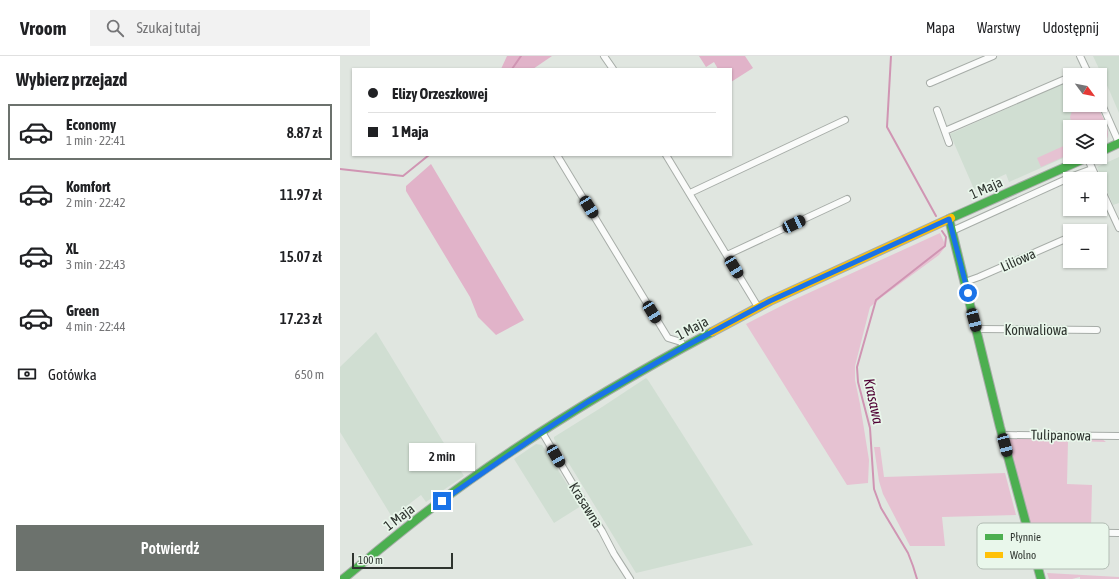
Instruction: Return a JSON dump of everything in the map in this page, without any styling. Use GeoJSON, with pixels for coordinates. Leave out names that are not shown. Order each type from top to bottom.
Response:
{"type":"FeatureCollection","features":[{"type":"Feature","properties":{"kind":"main road"},"geometry":{"type":"LineString","coordinates":[[1107,149],[1119,143]]}},
{"type":"Feature","properties":{"kind":"main road","name":"1 Maja"},"geometry":{"type":"LineString","coordinates":[[342,579],[421,516],[505,456],[595,398],[684,347],[758,307],[875,252],[1071,164]]}},
{"type":"Feature","properties":{"kind":"main road"},"geometry":{"type":"LineString","coordinates":[[949,219],[1026,523]]}},
{"type":"Feature","properties":{"kind":"main road"},"geometry":{"type":"LineString","coordinates":[[1038,569],[1041,579]]}},
{"type":"Feature","properties":{"kind":"street"},"geometry":{"type":"LineString","coordinates":[[604,56],[612,68]]}},
{"type":"Feature","properties":{"kind":"street"},"geometry":{"type":"LineString","coordinates":[[930,83],[993,56]]}},
{"type":"Feature","properties":{"kind":"street"},"geometry":{"type":"LineString","coordinates":[[1080,56],[1086,68]]}},
{"type":"Feature","properties":{"kind":"street"},"geometry":{"type":"LineString","coordinates":[[945,131],[1063,80]]}},
{"type":"Feature","properties":{"kind":"street"},"geometry":{"type":"LineString","coordinates":[[937,110],[949,143]]}},
{"type":"Feature","properties":{"kind":"street"},"geometry":{"type":"LineString","coordinates":[[1105,112],[1119,143]]}},
{"type":"Feature","properties":{"kind":"street"},"geometry":{"type":"LineString","coordinates":[[690,193],[845,120]]}},
{"type":"Feature","properties":{"kind":"street"},"geometry":{"type":"LineString","coordinates":[[558,156],[668,338],[681,342],[684,347]]}},
{"type":"Feature","properties":{"kind":"street"},"geometry":{"type":"LineString","coordinates":[[667,156],[758,307]]}},
{"type":"Feature","properties":{"kind":"street"},"geometry":{"type":"LineString","coordinates":[[1090,164],[1093,172]]}},
{"type":"Feature","properties":{"kind":"street"},"geometry":{"type":"LineString","coordinates":[[952,231],[1073,176],[1092,169]]}},
{"type":"Feature","properties":{"kind":"street"},"geometry":{"type":"LineString","coordinates":[[727,255],[847,199]]}},
{"type":"Feature","properties":{"kind":"street"},"geometry":{"type":"LineString","coordinates":[[1107,203],[1119,228]]}},
{"type":"Feature","properties":{"kind":"street","name":"Liliowa"},"geometry":{"type":"LineString","coordinates":[[965,282],[1063,240]]}},
{"type":"Feature","properties":{"kind":"street","name":"Konwaliowa"},"geometry":{"type":"LineString","coordinates":[[976,329],[1097,330]]}},
{"type":"Feature","properties":{"kind":"street","name":"Krasawna"},"geometry":{"type":"LineString","coordinates":[[542,432],[630,579]]}},
{"type":"Feature","properties":{"kind":"street","name":"Tulipanowa"},"geometry":{"type":"LineString","coordinates":[[1003,435],[1119,436]]}},
{"type":"Feature","properties":{"kind":"street"},"geometry":{"type":"LineString","coordinates":[[1109,533],[1119,533]]}},
{"type":"Feature","properties":{"kind":"shaded area"},"geometry":{"type":"Polygon","coordinates":[[[507,56],[552,56],[534,68],[501,68],[507,56]]]}},
{"type":"Feature","properties":{"kind":"shaded area"},"geometry":{"type":"Polygon","coordinates":[[[699,56],[745,56],[753,68],[732,81],[732,68],[717,68],[714,62],[706,67],[699,56]]]}},
{"type":"Feature","properties":{"kind":"shaded area"},"geometry":{"type":"Polygon","coordinates":[[[1093,56],[1119,56],[1119,113],[1107,86],[1107,68],[1099,68],[1093,56]]]}},
{"type":"Feature","properties":{"kind":"shaded area"},"geometry":{"type":"Polygon","coordinates":[[[1063,83],[1063,112],[1089,112],[1092,120],[1063,120],[1063,158],[1009,182],[1006,174],[974,189],[950,134],[1063,83]]]}},
{"type":"Feature","properties":{"kind":"shaded area"},"geometry":{"type":"Polygon","coordinates":[[[1072,112],[1100,112],[1104,120],[1071,120],[1072,112]]]}},
{"type":"Feature","properties":{"kind":"shaded area"},"geometry":{"type":"Polygon","coordinates":[[[1063,146],[1063,157],[1041,167],[1037,158],[1063,146]]]}},
{"type":"Feature","properties":{"kind":"shaded area"},"geometry":{"type":"Polygon","coordinates":[[[1119,157],[1119,203],[1113,205],[1107,191],[1107,172],[1099,172],[1097,167],[1107,164],[1107,162],[1119,157]]]}},
{"type":"Feature","properties":{"kind":"shaded area"},"geometry":{"type":"Polygon","coordinates":[[[431,164],[524,320],[496,335],[478,317],[470,297],[406,191],[406,186],[431,164]]]}},
{"type":"Feature","properties":{"kind":"shaded area"},"geometry":{"type":"Polygon","coordinates":[[[940,233],[945,247],[939,255],[870,307],[855,366],[855,380],[869,460],[868,483],[847,485],[746,324],[791,301],[940,233]]]}},
{"type":"Feature","properties":{"kind":"shaded area"},"geometry":{"type":"Polygon","coordinates":[[[376,332],[464,476],[426,502],[421,495],[392,517],[340,432],[340,367],[376,332]]]}},
{"type":"Feature","properties":{"kind":"shaded area"},"geometry":{"type":"Polygon","coordinates":[[[646,378],[753,545],[636,573],[554,437],[646,378]]]}},
{"type":"Feature","properties":{"kind":"shaded area"},"geometry":{"type":"Polygon","coordinates":[[[1013,437],[1101,438],[1106,442],[1068,441],[1067,484],[1092,485],[1091,523],[1030,523],[1008,444],[1013,437]]]}},
{"type":"Feature","properties":{"kind":"shaded area"},"geometry":{"type":"Polygon","coordinates":[[[536,444],[542,445],[581,506],[554,523],[514,459],[536,444]]]}},
{"type":"Feature","properties":{"kind":"shaded area"},"geometry":{"type":"Polygon","coordinates":[[[874,447],[880,447],[884,477],[1005,473],[1016,515],[942,517],[945,546],[910,546],[883,494],[879,481],[874,447]]]}},
{"type":"Feature","properties":{"kind":"shaded area"},"geometry":{"type":"Polygon","coordinates":[[[1047,573],[1119,577],[1119,579],[1080,579],[1080,577],[1072,579],[1049,579],[1047,573]]]}},
{"type":"Feature","properties":{"kind":"waterway"},"geometry":{"type":"LineString","coordinates":[[513,68],[521,56]]}},
{"type":"Feature","properties":{"kind":"waterway","name":"Krasawa"},"geometry":{"type":"LineString","coordinates":[[891,56],[887,127],[936,216]]}},
{"type":"Feature","properties":{"kind":"waterway"},"geometry":{"type":"LineString","coordinates":[[340,169],[403,176],[428,156]]}},
{"type":"Feature","properties":{"kind":"waterway","name":"Krasawa"},"geometry":{"type":"LineString","coordinates":[[917,579],[908,553],[881,508],[874,489],[870,428],[858,382],[857,367],[876,300],[945,246],[946,237],[942,231]]}},
{"type":"Feature","properties":{"kind":"traffic: fast"},"geometry":{"type":"LineString","coordinates":[[1107,149],[1119,143]]}},
{"type":"Feature","properties":{"kind":"traffic: fast"},"geometry":{"type":"LineString","coordinates":[[951,218],[1072,164]]}},
{"type":"Feature","properties":{"kind":"traffic: fast"},"geometry":{"type":"LineString","coordinates":[[949,219],[1000,427],[1026,523]]}},
{"type":"Feature","properties":{"kind":"traffic: fast"},"geometry":{"type":"LineString","coordinates":[[343,579],[455,490],[526,441],[600,395],[712,332]]}},
{"type":"Feature","properties":{"kind":"traffic: fast"},"geometry":{"type":"LineString","coordinates":[[1038,569],[1041,579]]}},
{"type":"Feature","properties":{"kind":"traffic: slow"},"geometry":{"type":"LineString","coordinates":[[712,332],[770,301],[951,218]]}},
{"type":"Feature","properties":{"kind":"route"},"geometry":{"type":"LineString","coordinates":[[442,501],[505,456],[588,402],[684,347],[770,301],[949,219],[968,293]]}}]}
